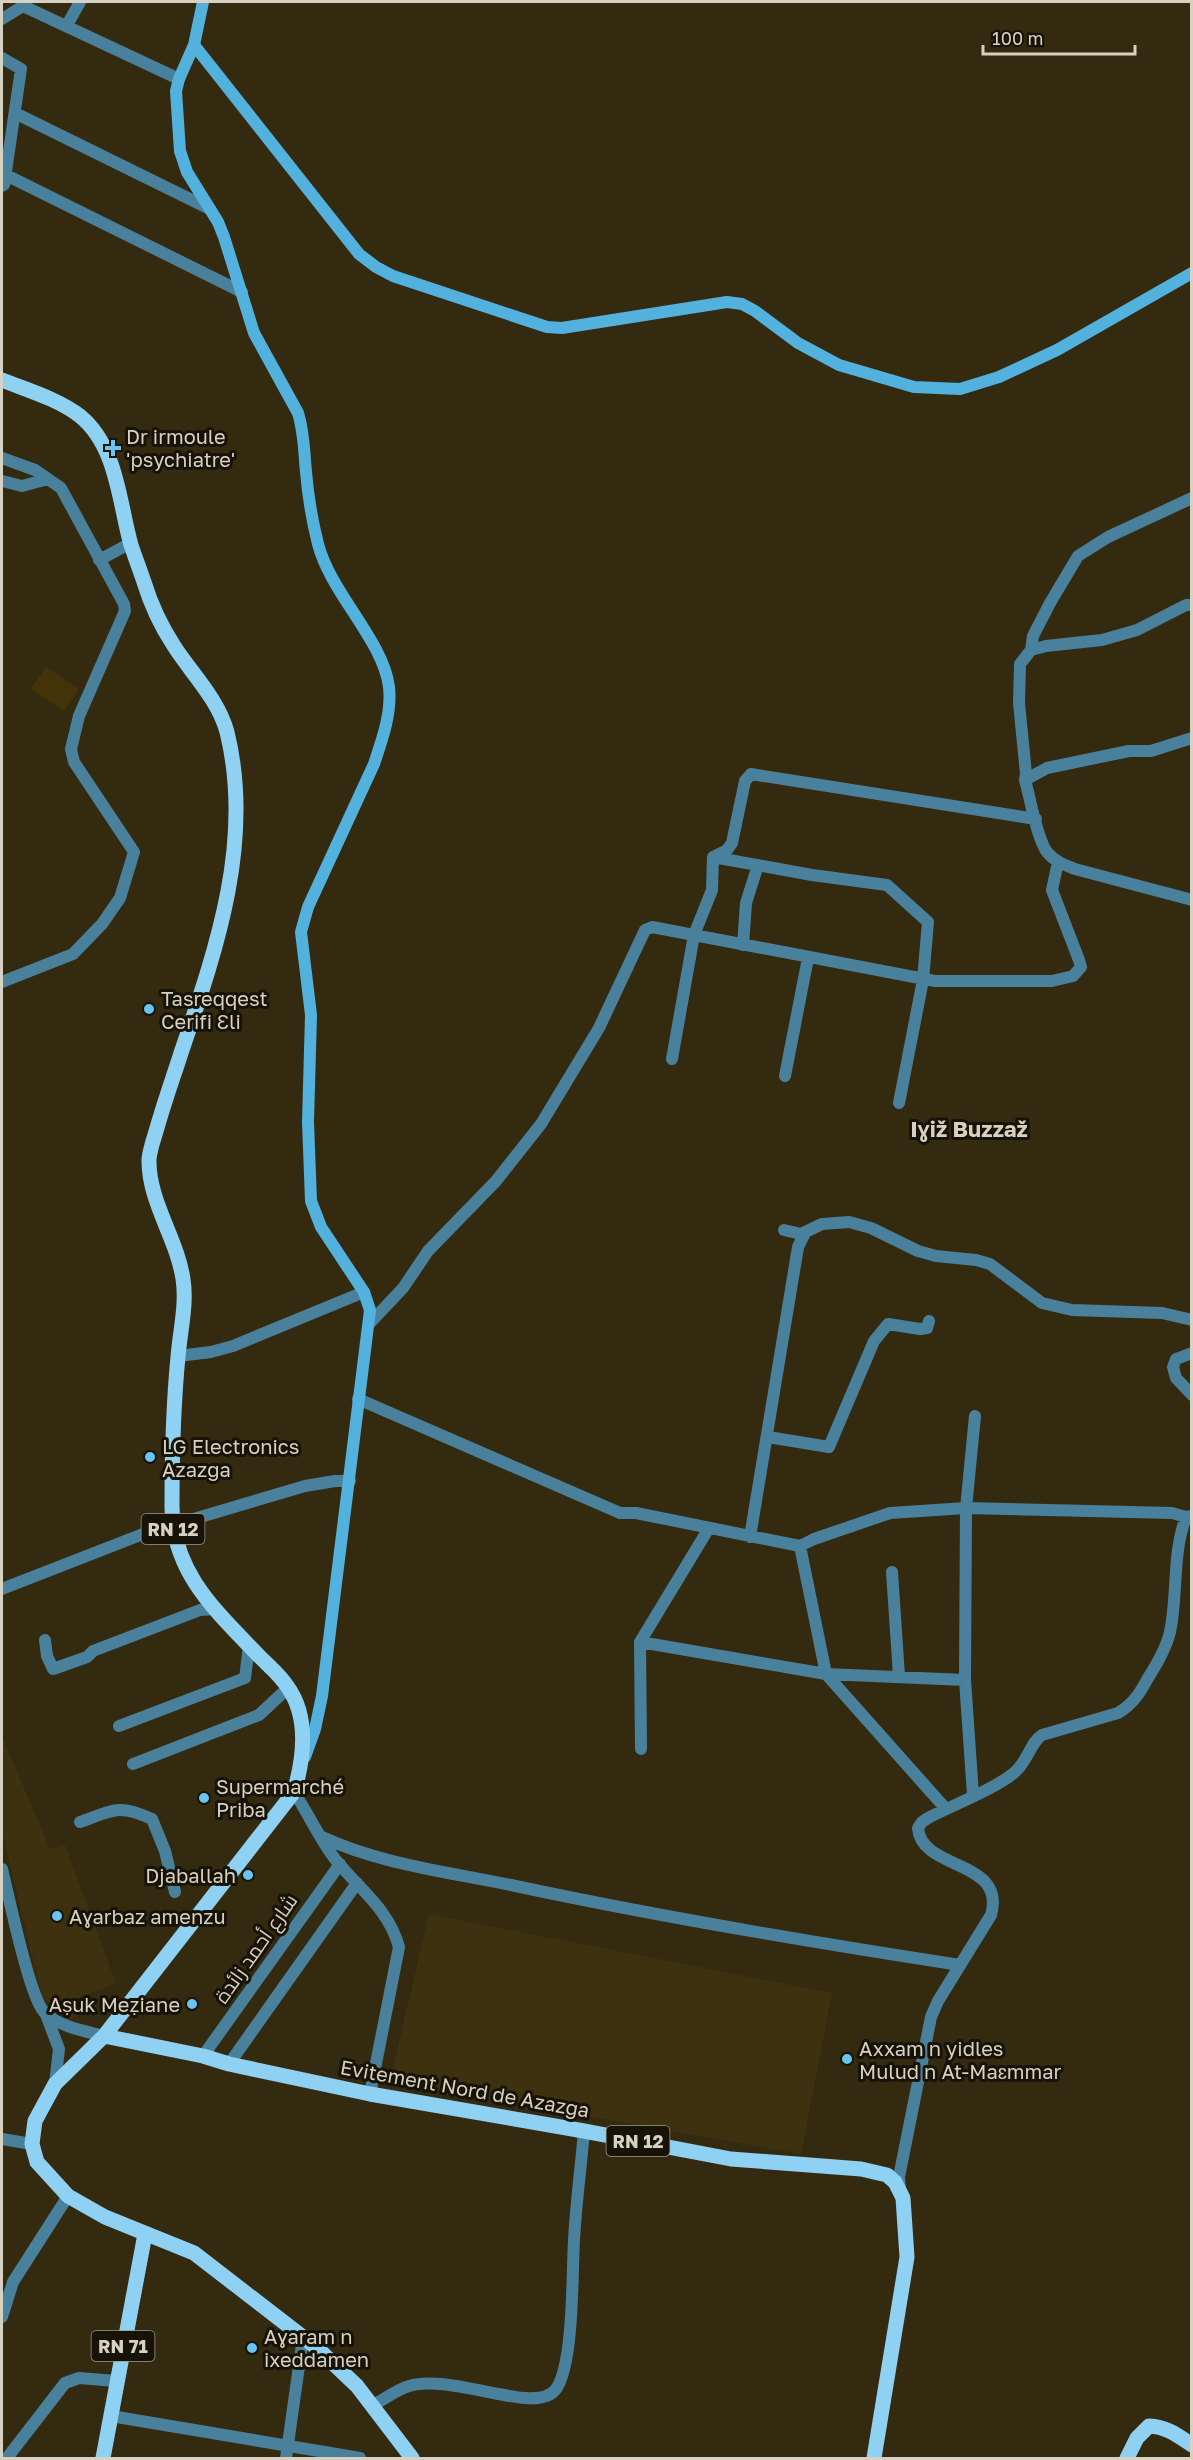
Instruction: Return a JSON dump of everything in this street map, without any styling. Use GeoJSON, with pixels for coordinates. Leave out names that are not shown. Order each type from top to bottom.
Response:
{"type":"FeatureCollection","features":[{"type":"Feature","properties":{"kind":"main road","name":"RN 12"},"geometry":{"type":"LineString","coordinates":[[2,380],[57,403],[79,415],[96,432],[107,454],[131,543],[152,607],[172,643],[214,700],[225,727],[234,763],[238,806],[237,838],[231,880],[211,966],[162,1109],[149,1156],[152,1182],[183,1277],[185,1305],[178,1356],[172,1447],[172,1526],[180,1557],[191,1579],[215,1609],[289,1687],[299,1715],[303,1741],[302,1763],[294,1792],[104,2037],[55,2084],[35,2121],[32,2144]]}},
{"type":"Feature","properties":{"kind":"main road","name":"Evitement Nord de Azazga"},"geometry":{"type":"LineString","coordinates":[[104,2037],[203,2056],[229,2064],[370,2094],[731,2159],[878,2172],[887,2175],[900,2189]]}},
{"type":"Feature","properties":{"kind":"main road"},"geometry":{"type":"LineString","coordinates":[[32,2144],[37,2162],[68,2196],[105,2217],[194,2253],[317,2348],[357,2386],[412,2458]]}},
{"type":"Feature","properties":{"kind":"main road"},"geometry":{"type":"LineString","coordinates":[[874,2458],[907,2257],[905,2208],[900,2189]]}},
{"type":"Feature","properties":{"kind":"main road","name":"RN 71"},"geometry":{"type":"LineString","coordinates":[[103,2458],[145,2234]]}},
{"type":"Feature","properties":{"kind":"main road"},"geometry":{"type":"LineString","coordinates":[[1127,2458],[1137,2438],[1149,2426],[1164,2428],[1176,2433],[1191,2445]]}},
{"type":"Feature","properties":{"kind":"street"},"geometry":{"type":"LineString","coordinates":[[67,25],[80,2]]}},
{"type":"Feature","properties":{"kind":"street"},"geometry":{"type":"LineString","coordinates":[[203,2],[194,45],[176,91],[180,151],[187,172],[224,237],[254,333],[298,412],[302,426],[309,498],[319,546],[335,585],[378,655],[389,687],[390,705],[382,742],[308,907],[301,932],[310,1014],[311,1201],[321,1227],[364,1292],[370,1310],[322,1696],[315,1729],[302,1763]]}},
{"type":"Feature","properties":{"kind":"street"},"geometry":{"type":"LineString","coordinates":[[2,19],[23,6],[179,79]]}},
{"type":"Feature","properties":{"kind":"street"},"geometry":{"type":"LineString","coordinates":[[194,45],[359,254],[393,276],[547,327],[562,328],[727,302],[741,304],[755,311],[798,343],[839,365],[914,387],[960,389],[999,377],[1057,350],[1191,273]]}},
{"type":"Feature","properties":{"kind":"street"},"geometry":{"type":"LineString","coordinates":[[2,58],[21,69],[4,180],[242,292]]}},
{"type":"Feature","properties":{"kind":"street"},"geometry":{"type":"LineString","coordinates":[[2,118],[14,119],[210,209]]}},
{"type":"Feature","properties":{"kind":"street"},"geometry":{"type":"LineString","coordinates":[[2,458],[35,470],[61,488],[123,604],[124,611],[80,716],[71,749],[74,762],[134,852],[120,898],[102,924],[73,954],[2,982]]}},
{"type":"Feature","properties":{"kind":"street"},"geometry":{"type":"LineString","coordinates":[[2,481],[22,486],[48,479]]}},
{"type":"Feature","properties":{"kind":"street"},"geometry":{"type":"LineString","coordinates":[[1191,498],[1108,537],[1078,556],[1033,636],[1031,650],[1020,664],[1019,703],[1025,780],[1040,838],[1047,852],[1058,862],[1075,869],[1191,900]]}},
{"type":"Feature","properties":{"kind":"street"},"geometry":{"type":"LineString","coordinates":[[99,560],[131,543]]}},
{"type":"Feature","properties":{"kind":"street"},"geometry":{"type":"LineString","coordinates":[[1031,650],[1118,636],[1137,630],[1186,605],[1191,605]]}},
{"type":"Feature","properties":{"kind":"street"},"geometry":{"type":"LineString","coordinates":[[1025,780],[1047,768],[1129,751],[1151,751],[1191,738]]}},
{"type":"Feature","properties":{"kind":"street"},"geometry":{"type":"LineString","coordinates":[[713,857],[727,850],[732,843],[745,781],[751,774],[1036,819]]}},
{"type":"Feature","properties":{"kind":"street"},"geometry":{"type":"LineString","coordinates":[[713,857],[887,885],[928,922],[924,980],[899,1102]]}},
{"type":"Feature","properties":{"kind":"street"},"geometry":{"type":"LineString","coordinates":[[672,1059],[694,935],[712,890],[713,857]]}},
{"type":"Feature","properties":{"kind":"street"},"geometry":{"type":"LineString","coordinates":[[370,1323],[403,1288],[428,1251],[496,1181],[542,1124],[599,1028],[645,930],[652,927],[924,980],[1052,981],[1066,979],[1078,973],[1081,967],[1052,890],[1058,862]]}},
{"type":"Feature","properties":{"kind":"street"},"geometry":{"type":"LineString","coordinates":[[743,945],[746,903],[758,865]]}},
{"type":"Feature","properties":{"kind":"street"},"geometry":{"type":"LineString","coordinates":[[785,1076],[808,958]]}},
{"type":"Feature","properties":{"kind":"street"},"geometry":{"type":"LineString","coordinates":[[784,1230],[805,1233],[831,1223],[849,1221],[861,1224],[918,1251],[990,1264],[1042,1303],[1072,1310],[1162,1314],[1191,1320]]}},
{"type":"Feature","properties":{"kind":"street"},"geometry":{"type":"LineString","coordinates":[[750,1537],[798,1247],[805,1233]]}},
{"type":"Feature","properties":{"kind":"street"},"geometry":{"type":"LineString","coordinates":[[178,1356],[211,1352],[233,1346],[364,1292]]}},
{"type":"Feature","properties":{"kind":"street"},"geometry":{"type":"LineString","coordinates":[[768,1437],[829,1447],[874,1341],[888,1324],[920,1329],[927,1328],[929,1321]]}},
{"type":"Feature","properties":{"kind":"street"},"geometry":{"type":"LineString","coordinates":[[1191,1353],[1176,1359],[1173,1367],[1176,1378],[1191,1395]]}},
{"type":"Feature","properties":{"kind":"street"},"geometry":{"type":"LineString","coordinates":[[358,1399],[620,1513],[636,1513],[800,1546],[890,1513],[966,1508],[1172,1513],[1189,1516],[1178,1546],[1168,1639],[1137,1698],[1118,1713],[1042,1735],[1012,1774],[922,1822],[918,1828],[922,1840],[933,1852],[952,1864],[962,1865],[979,1877],[987,1884],[993,1899],[991,1915],[938,2001],[926,2035],[899,2177],[900,2189]]}},
{"type":"Feature","properties":{"kind":"street"},"geometry":{"type":"LineString","coordinates":[[973,1795],[965,1680],[966,1508],[975,1416]]}},
{"type":"Feature","properties":{"kind":"street"},"geometry":{"type":"LineString","coordinates":[[2,1589],[143,1534],[305,1486],[350,1481]]}},
{"type":"Feature","properties":{"kind":"street"},"geometry":{"type":"LineString","coordinates":[[641,1749],[640,1642],[709,1528]]}},
{"type":"Feature","properties":{"kind":"street"},"geometry":{"type":"LineString","coordinates":[[800,1546],[826,1674],[946,1809]]}},
{"type":"Feature","properties":{"kind":"street"},"geometry":{"type":"LineString","coordinates":[[892,1572],[899,1676]]}},
{"type":"Feature","properties":{"kind":"street"},"geometry":{"type":"LineString","coordinates":[[45,1640],[47,1656],[53,1669],[87,1657],[93,1651],[200,1610],[215,1609]]}},
{"type":"Feature","properties":{"kind":"street"},"geometry":{"type":"LineString","coordinates":[[640,1642],[826,1674],[965,1680]]}},
{"type":"Feature","properties":{"kind":"street"},"geometry":{"type":"LineString","coordinates":[[119,1726],[245,1678],[249,1646]]}},
{"type":"Feature","properties":{"kind":"street"},"geometry":{"type":"LineString","coordinates":[[133,1764],[259,1715],[289,1687]]}},
{"type":"Feature","properties":{"kind":"street"},"geometry":{"type":"LineString","coordinates":[[294,1792],[340,1864],[386,1914],[394,1928],[399,1947],[370,2094]]}},
{"type":"Feature","properties":{"kind":"street"},"geometry":{"type":"LineString","coordinates":[[80,1822],[116,1808],[135,1811],[152,1819],[165,1851],[175,1892]]}},
{"type":"Feature","properties":{"kind":"street"},"geometry":{"type":"LineString","coordinates":[[322,1837],[353,1851],[371,1856],[592,1903],[785,1938],[960,1965]]}},
{"type":"Feature","properties":{"kind":"street","name":"شارع أحمد زائدة"},"geometry":{"type":"LineString","coordinates":[[203,2056],[340,1864]]}},
{"type":"Feature","properties":{"kind":"street"},"geometry":{"type":"LineString","coordinates":[[2,1869],[33,1989],[45,2012],[59,2049],[55,2084]]}},
{"type":"Feature","properties":{"kind":"street"},"geometry":{"type":"LineString","coordinates":[[229,2064],[357,1883]]}},
{"type":"Feature","properties":{"kind":"street"},"geometry":{"type":"LineString","coordinates":[[45,2012],[64,2025],[104,2037]]}},
{"type":"Feature","properties":{"kind":"street"},"geometry":{"type":"LineString","coordinates":[[373,2405],[411,2386],[423,2384],[524,2398],[544,2396],[556,2390],[561,2378],[568,2343],[584,2131]]}},
{"type":"Feature","properties":{"kind":"street"},"geometry":{"type":"LineString","coordinates":[[2,2139],[32,2144]]}},
{"type":"Feature","properties":{"kind":"street"},"geometry":{"type":"LineString","coordinates":[[2,2317],[13,2282],[68,2196]]}},
{"type":"Feature","properties":{"kind":"street"},"geometry":{"type":"LineString","coordinates":[[2,2275],[13,2282]]}},
{"type":"Feature","properties":{"kind":"street"},"geometry":{"type":"LineString","coordinates":[[287,2453],[303,2338]]}},
{"type":"Feature","properties":{"kind":"street"},"geometry":{"type":"LineString","coordinates":[[7,2458],[64,2383],[79,2378],[116,2381]]}},
{"type":"Feature","properties":{"kind":"street"},"geometry":{"type":"LineString","coordinates":[[111,2416],[287,2453],[360,2458]]}},
{"type":"Feature","properties":{"kind":"shaded area"},"geometry":{"type":"Polygon","coordinates":[[[46,667],[79,689],[64,711],[31,689],[46,667]]]}},
{"type":"Feature","properties":{"kind":"shaded area","name":"Aɣarbaz amenzu"},"geometry":{"type":"Polygon","coordinates":[[[2,1736],[50,1849],[65,1845],[116,1983],[73,2000],[78,2016],[68,2020],[42,1996],[2,1831],[2,1736]]]}},
{"type":"Feature","properties":{"kind":"shaded area"},"geometry":{"type":"Polygon","coordinates":[[[429,1914],[832,1993],[801,2154],[390,2081],[429,1914]]]}},
{"type":"Feature","properties":{"kind":"place","name":"Dr irmoule 'psychiatre'"},"geometry":{"type":"Point","coordinates":[113,448]}},
{"type":"Feature","properties":{"kind":"place","name":"Tasreqqest Cerifi Ɛli"},"geometry":{"type":"Point","coordinates":[149,1009]}},
{"type":"Feature","properties":{"kind":"place","name":"LG Electronics Azazga"},"geometry":{"type":"Point","coordinates":[150,1457]}},
{"type":"Feature","properties":{"kind":"place","name":"Supermarché Priba"},"geometry":{"type":"Point","coordinates":[204,1798]}},
{"type":"Feature","properties":{"kind":"place","name":"Djaballah"},"geometry":{"type":"Point","coordinates":[248,1875]}},
{"type":"Feature","properties":{"kind":"place","name":"Aɣarbaz amenzu"},"geometry":{"type":"Point","coordinates":[57,1916]}},
{"type":"Feature","properties":{"kind":"place","name":"Aṣuk Meẓiane"},"geometry":{"type":"Point","coordinates":[192,2004]}},
{"type":"Feature","properties":{"kind":"place","name":"Axxam n yidles Mulud n At-Maɛmmar"},"geometry":{"type":"Point","coordinates":[847,2059]}},
{"type":"Feature","properties":{"kind":"place","name":"Aɣaram n ixeddamen"},"geometry":{"type":"Point","coordinates":[252,2348]}},
{"type":"Feature","properties":{"kind":"district","name":"Iɣiž Buzzaž"},"geometry":{"type":"Point","coordinates":[969,1128]}}]}
